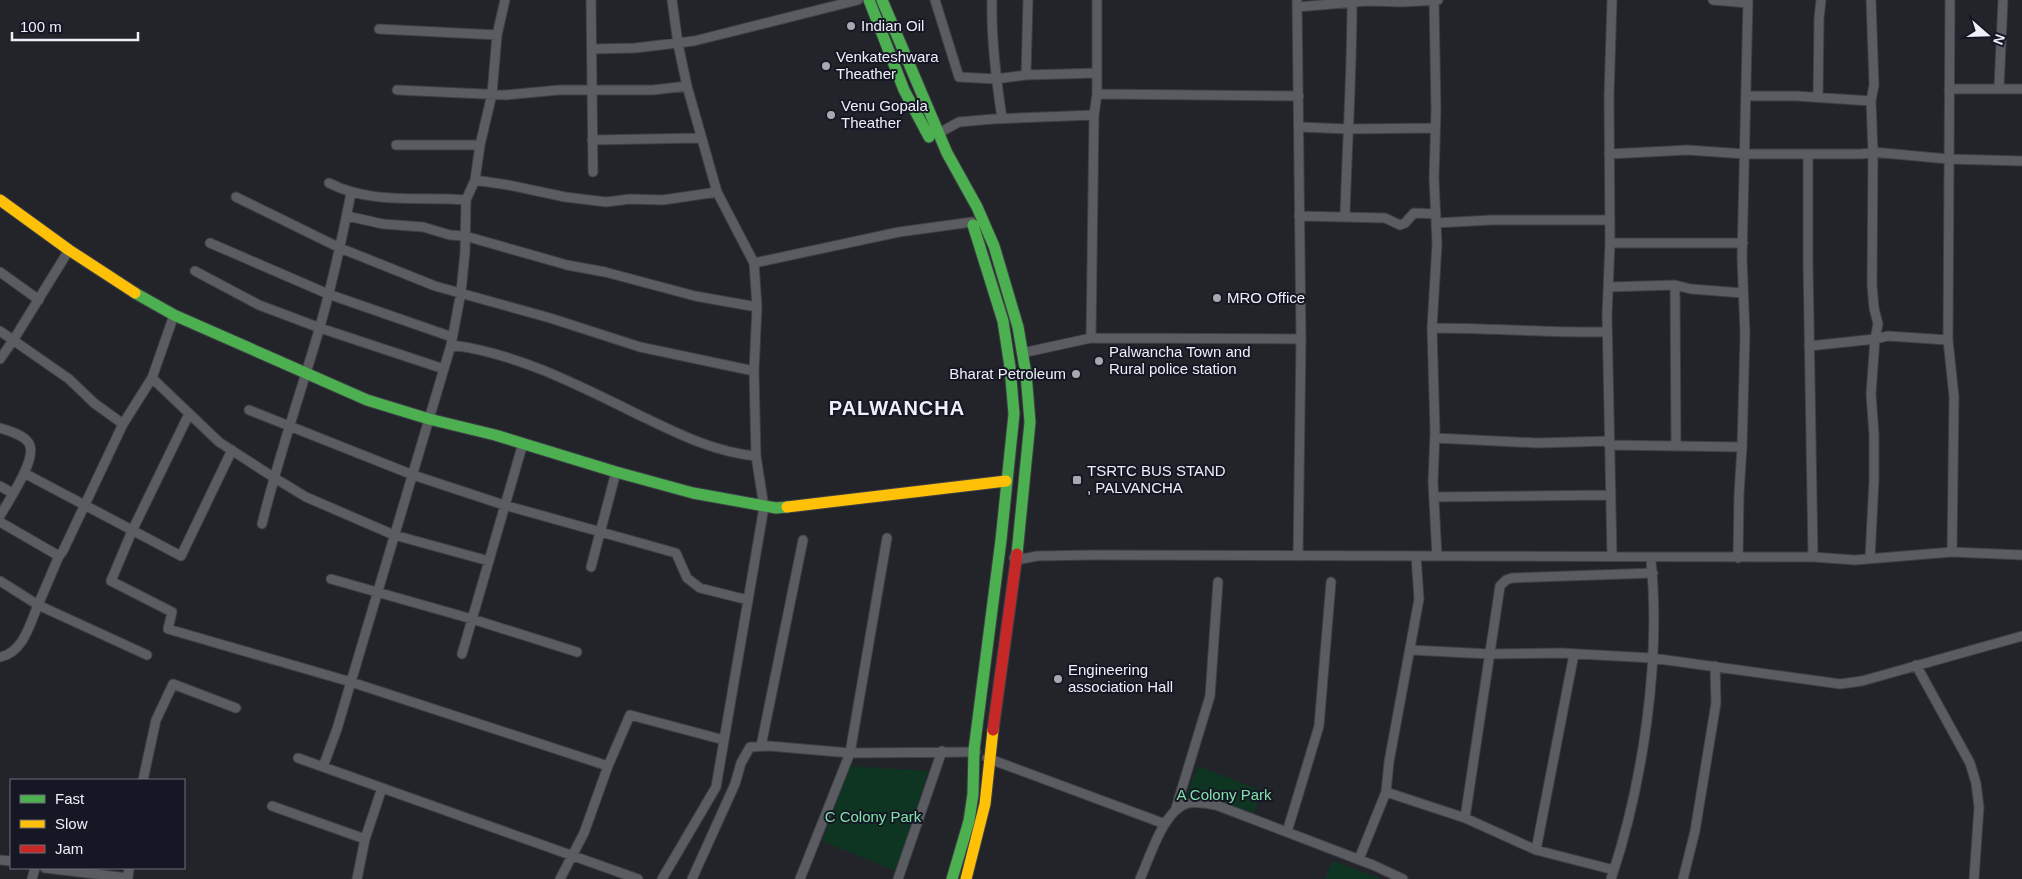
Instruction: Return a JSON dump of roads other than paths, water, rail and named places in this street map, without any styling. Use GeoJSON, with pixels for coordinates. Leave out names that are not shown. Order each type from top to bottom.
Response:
{"type":"FeatureCollection","features":[{"type":"Feature","properties":{"kind":"main road"},"geometry":{"type":"LineString","coordinates":[[869,0],[904,90],[972,222],[991,278],[1005,334],[1010,367],[1014,414],[1001,540],[974,750],[969,821],[952,879]]}},
{"type":"Feature","properties":{"kind":"main road"},"geometry":{"type":"LineString","coordinates":[[882,0],[947,152],[976,206],[994,246],[1018,327],[1030,422],[1016,560],[989,760],[985,804],[981,827],[966,879]]}},
{"type":"Feature","properties":{"kind":"main road"},"geometry":{"type":"LineString","coordinates":[[0,200],[69,250],[139,296],[174,315],[305,374],[367,400],[429,419],[523,443],[616,472],[693,493],[776,508],[810,506],[1006,481]]}},
{"type":"Feature","properties":{"kind":"street"},"geometry":{"type":"LineString","coordinates":[[323,767],[337,729],[452,341],[460,292],[466,200],[475,180],[480,145],[492,94],[497,35],[505,0]]}},
{"type":"Feature","properties":{"kind":"street"},"geometry":{"type":"LineString","coordinates":[[590,0],[593,172]]}},
{"type":"Feature","properties":{"kind":"street"},"geometry":{"type":"LineString","coordinates":[[662,879],[716,787],[764,507],[756,456],[754,370],[757,307],[754,263],[717,192],[700,138],[686,86],[672,0]]}},
{"type":"Feature","properties":{"kind":"street"},"geometry":{"type":"LineString","coordinates":[[592,49],[678,44],[858,0]]}},
{"type":"Feature","properties":{"kind":"street"},"geometry":{"type":"LineString","coordinates":[[935,0],[959,77],[996,79],[1026,75],[1097,73]]}},
{"type":"Feature","properties":{"kind":"street"},"geometry":{"type":"LineString","coordinates":[[992,0],[991,20],[996,79],[1002,118]]}},
{"type":"Feature","properties":{"kind":"street"},"geometry":{"type":"LineString","coordinates":[[1026,75],[1028,0]]}},
{"type":"Feature","properties":{"kind":"street"},"geometry":{"type":"LineString","coordinates":[[1091,338],[1094,115],[1097,94],[1097,0]]}},
{"type":"Feature","properties":{"kind":"street"},"geometry":{"type":"LineString","coordinates":[[1298,556],[1301,339],[1300,127],[1297,3],[1435,0],[1434,178],[1437,244],[1432,328],[1435,438],[1434,497],[1437,556]]}},
{"type":"Feature","properties":{"kind":"street"},"geometry":{"type":"LineString","coordinates":[[1612,0],[1609,96],[1610,243],[1607,332],[1612,556]]}},
{"type":"Feature","properties":{"kind":"street"},"geometry":{"type":"LineString","coordinates":[[1712,0],[1748,2],[1743,243],[1745,334],[1738,558]]}},
{"type":"Feature","properties":{"kind":"street"},"geometry":{"type":"LineString","coordinates":[[1818,97],[1818,19],[1822,0]]}},
{"type":"Feature","properties":{"kind":"street"},"geometry":{"type":"LineString","coordinates":[[1870,558],[1874,480],[1874,435],[1871,394],[1875,338],[1878,324],[1874,308],[1872,285],[1873,152],[1871,101],[1874,85],[1871,0]]}},
{"type":"Feature","properties":{"kind":"street"},"geometry":{"type":"LineString","coordinates":[[1950,0],[1948,340],[1954,397],[1952,552]]}},
{"type":"Feature","properties":{"kind":"street"},"geometry":{"type":"LineString","coordinates":[[1999,88],[2003,0]]}},
{"type":"Feature","properties":{"kind":"street"},"geometry":{"type":"LineString","coordinates":[[1345,216],[1348,129],[1352,81],[1352,2]]}},
{"type":"Feature","properties":{"kind":"street"},"geometry":{"type":"LineString","coordinates":[[379,29],[497,35]]}},
{"type":"Feature","properties":{"kind":"street"},"geometry":{"type":"LineString","coordinates":[[397,90],[492,94],[559,90],[654,90],[686,86]]}},
{"type":"Feature","properties":{"kind":"street"},"geometry":{"type":"LineString","coordinates":[[1949,89],[2022,89]]}},
{"type":"Feature","properties":{"kind":"street"},"geometry":{"type":"LineString","coordinates":[[1097,94],[1299,96]]}},
{"type":"Feature","properties":{"kind":"street"},"geometry":{"type":"LineString","coordinates":[[1747,96],[1818,97],[1871,101]]}},
{"type":"Feature","properties":{"kind":"street"},"geometry":{"type":"LineString","coordinates":[[939,133],[959,122],[1002,118],[1094,115]]}},
{"type":"Feature","properties":{"kind":"street"},"geometry":{"type":"LineString","coordinates":[[1300,127],[1348,129],[1435,128]]}},
{"type":"Feature","properties":{"kind":"street"},"geometry":{"type":"LineString","coordinates":[[592,140],[700,138]]}},
{"type":"Feature","properties":{"kind":"street"},"geometry":{"type":"LineString","coordinates":[[396,145],[480,145]]}},
{"type":"Feature","properties":{"kind":"street"},"geometry":{"type":"LineString","coordinates":[[1609,154],[1688,150],[1745,154],[1873,152],[1948,159],[2022,161]]}},
{"type":"Feature","properties":{"kind":"street"},"geometry":{"type":"LineString","coordinates":[[1808,154],[1812,557]]}},
{"type":"Feature","properties":{"kind":"street"},"geometry":{"type":"LineString","coordinates":[[475,180],[565,197],[606,202],[630,199],[663,200],[717,192]]}},
{"type":"Feature","properties":{"kind":"street"},"geometry":{"type":"LineString","coordinates":[[329,183],[351,193],[377,198],[466,200]]}},
{"type":"Feature","properties":{"kind":"street"},"geometry":{"type":"LineString","coordinates":[[262,524],[273,478],[320,328],[340,248],[351,193]]}},
{"type":"Feature","properties":{"kind":"street"},"geometry":{"type":"LineString","coordinates":[[236,197],[340,248],[435,286],[640,347],[754,370]]}},
{"type":"Feature","properties":{"kind":"street"},"geometry":{"type":"LineString","coordinates":[[1299,216],[1385,218],[1400,225],[1405,223],[1414,213],[1436,218],[1492,220],[1610,220]]}},
{"type":"Feature","properties":{"kind":"street"},"geometry":{"type":"LineString","coordinates":[[347,216],[383,224],[423,227],[450,235],[465,236],[567,265],[605,272],[695,296],[757,307]]}},
{"type":"Feature","properties":{"kind":"street"},"geometry":{"type":"LineString","coordinates":[[754,263],[899,232],[972,222]]}},
{"type":"Feature","properties":{"kind":"street"},"geometry":{"type":"LineString","coordinates":[[210,243],[328,294],[452,341],[515,361],[600,396],[673,432],[710,447],[737,454],[756,456]]}},
{"type":"Feature","properties":{"kind":"street"},"geometry":{"type":"LineString","coordinates":[[1610,243],[1743,243]]}},
{"type":"Feature","properties":{"kind":"street"},"geometry":{"type":"LineString","coordinates":[[0,358],[39,300],[69,250]]}},
{"type":"Feature","properties":{"kind":"street"},"geometry":{"type":"LineString","coordinates":[[195,271],[259,305],[320,328],[444,369]]}},
{"type":"Feature","properties":{"kind":"street"},"geometry":{"type":"LineString","coordinates":[[0,272],[39,300]]}},
{"type":"Feature","properties":{"kind":"street"},"geometry":{"type":"LineString","coordinates":[[1609,287],[1674,285],[1691,289],[1743,293]]}},
{"type":"Feature","properties":{"kind":"street"},"geometry":{"type":"LineString","coordinates":[[1674,285],[1676,445]]}},
{"type":"Feature","properties":{"kind":"street"},"geometry":{"type":"LineString","coordinates":[[0,657],[9,655],[22,642],[59,556],[123,424],[152,378],[174,315]]}},
{"type":"Feature","properties":{"kind":"street"},"geometry":{"type":"LineString","coordinates":[[1432,328],[1487,328],[1566,333],[1607,332]]}},
{"type":"Feature","properties":{"kind":"street"},"geometry":{"type":"LineString","coordinates":[[0,330],[69,379],[94,403],[123,424]]}},
{"type":"Feature","properties":{"kind":"street"},"geometry":{"type":"LineString","coordinates":[[1005,334],[1022,352],[1091,338],[1301,339]]}},
{"type":"Feature","properties":{"kind":"street"},"geometry":{"type":"LineString","coordinates":[[1809,346],[1888,336],[1948,340]]}},
{"type":"Feature","properties":{"kind":"street"},"geometry":{"type":"LineString","coordinates":[[152,378],[219,442],[273,478],[306,496],[394,535],[489,561]]}},
{"type":"Feature","properties":{"kind":"street"},"geometry":{"type":"LineString","coordinates":[[249,410],[413,474],[504,505],[676,553],[687,578],[700,588],[748,600]]}},
{"type":"Feature","properties":{"kind":"street"},"geometry":{"type":"LineString","coordinates":[[189,414],[132,531],[111,581],[172,612],[168,629],[351,682],[608,766]]}},
{"type":"Feature","properties":{"kind":"street"},"geometry":{"type":"LineString","coordinates":[[0,428],[20,436],[28,442],[32,454],[24,473],[0,516]]}},
{"type":"Feature","properties":{"kind":"street"},"geometry":{"type":"LineString","coordinates":[[1435,438],[1537,443],[1742,447]]}},
{"type":"Feature","properties":{"kind":"street"},"geometry":{"type":"LineString","coordinates":[[462,654],[523,443]]}},
{"type":"Feature","properties":{"kind":"street"},"geometry":{"type":"LineString","coordinates":[[24,473],[33,476],[84,506],[181,556],[232,450]]}},
{"type":"Feature","properties":{"kind":"street"},"geometry":{"type":"LineString","coordinates":[[591,567],[616,472]]}},
{"type":"Feature","properties":{"kind":"street"},"geometry":{"type":"LineString","coordinates":[[0,486],[12,493]]}},
{"type":"Feature","properties":{"kind":"street"},"geometry":{"type":"LineString","coordinates":[[1434,497],[1611,495]]}},
{"type":"Feature","properties":{"kind":"street"},"geometry":{"type":"LineString","coordinates":[[0,522],[59,556]]}},
{"type":"Feature","properties":{"kind":"street"},"geometry":{"type":"LineString","coordinates":[[800,879],[850,753],[886,538]]}},
{"type":"Feature","properties":{"kind":"street"},"geometry":{"type":"LineString","coordinates":[[761,746],[802,540]]}},
{"type":"Feature","properties":{"kind":"street"},"geometry":{"type":"LineString","coordinates":[[1001,540],[1016,560],[1037,556],[1084,555],[1812,557],[1855,560],[1952,552],[2022,555]]}},
{"type":"Feature","properties":{"kind":"street"},"geometry":{"type":"LineString","coordinates":[[1359,859],[1386,792],[1389,762],[1419,599],[1416,556]]}},
{"type":"Feature","properties":{"kind":"street"},"geometry":{"type":"LineString","coordinates":[[1386,792],[1465,818],[1536,850],[1613,874],[1632,800],[1646,727],[1654,640],[1651,561]]}},
{"type":"Feature","properties":{"kind":"street"},"geometry":{"type":"LineString","coordinates":[[1465,818],[1500,586],[1506,580],[1524,577],[1652,573]]}},
{"type":"Feature","properties":{"kind":"street"},"geometry":{"type":"LineString","coordinates":[[331,579],[472,619],[578,652]]}},
{"type":"Feature","properties":{"kind":"street"},"geometry":{"type":"LineString","coordinates":[[0,581],[38,605],[147,655]]}},
{"type":"Feature","properties":{"kind":"street"},"geometry":{"type":"LineString","coordinates":[[1140,879],[1165,824],[1176,808],[1210,696],[1218,582]]}},
{"type":"Feature","properties":{"kind":"street"},"geometry":{"type":"LineString","coordinates":[[1287,832],[1319,726],[1331,582]]}},
{"type":"Feature","properties":{"kind":"street"},"geometry":{"type":"LineString","coordinates":[[1411,650],[1652,658],[1840,684],[1862,681],[2022,636]]}},
{"type":"Feature","properties":{"kind":"street"},"geometry":{"type":"LineString","coordinates":[[1536,850],[1574,654]]}},
{"type":"Feature","properties":{"kind":"street"},"geometry":{"type":"LineString","coordinates":[[1916,665],[1970,763],[1976,783],[1979,807],[1974,879]]}},
{"type":"Feature","properties":{"kind":"street"},"geometry":{"type":"LineString","coordinates":[[1683,879],[1695,831],[1714,713],[1715,666]]}},
{"type":"Feature","properties":{"kind":"street"},"geometry":{"type":"LineString","coordinates":[[143,779],[156,720],[172,684],[236,708]]}},
{"type":"Feature","properties":{"kind":"street"},"geometry":{"type":"LineString","coordinates":[[560,879],[584,833],[608,766],[630,715],[724,740]]}},
{"type":"Feature","properties":{"kind":"street"},"geometry":{"type":"LineString","coordinates":[[692,879],[735,784],[741,763],[750,747],[761,746],[850,753],[974,750],[989,760],[1165,824]]}},
{"type":"Feature","properties":{"kind":"street"},"geometry":{"type":"LineString","coordinates":[[898,879],[942,751]]}},
{"type":"Feature","properties":{"kind":"street"},"geometry":{"type":"LineString","coordinates":[[298,758],[638,879]]}},
{"type":"Feature","properties":{"kind":"street"},"geometry":{"type":"LineString","coordinates":[[356,879],[365,839],[382,788]]}},
{"type":"Feature","properties":{"kind":"street"},"geometry":{"type":"LineString","coordinates":[[1176,808],[1190,802],[1216,805],[1359,859],[1403,879]]}},
{"type":"Feature","properties":{"kind":"street"},"geometry":{"type":"LineString","coordinates":[[272,806],[365,839]]}},
{"type":"Feature","properties":{"kind":"street"},"geometry":{"type":"LineString","coordinates":[[54,869],[132,878]]}},
{"type":"Feature","properties":{"kind":"place","name":"Indian Oil"},"geometry":{"type":"Point","coordinates":[851,26]}},
{"type":"Feature","properties":{"kind":"place","name":"Venkateshwara Theather"},"geometry":{"type":"Point","coordinates":[826,66]}},
{"type":"Feature","properties":{"kind":"place","name":"Venu Gopala Theather"},"geometry":{"type":"Point","coordinates":[831,115]}},
{"type":"Feature","properties":{"kind":"place","name":"MRO Office"},"geometry":{"type":"Point","coordinates":[1217,298]}},
{"type":"Feature","properties":{"kind":"place","name":"Palwancha Town and Rural police station"},"geometry":{"type":"Point","coordinates":[1099,361]}},
{"type":"Feature","properties":{"kind":"place","name":"Bharat Petroleum"},"geometry":{"type":"Point","coordinates":[1076,374]}},
{"type":"Feature","properties":{"kind":"place","name":"TSRTC BUS STAND , PALVANCHA"},"geometry":{"type":"Point","coordinates":[1077,480]}},
{"type":"Feature","properties":{"kind":"place","name":"Engineering association Hall"},"geometry":{"type":"Point","coordinates":[1058,679]}},
{"type":"Feature","properties":{"kind":"district","name":"PALWANCHA"},"geometry":{"type":"Point","coordinates":[897,408]}},
{"type":"Feature","properties":{"kind":"park label","name":"A Colony Park"},"geometry":{"type":"Point","coordinates":[1224,795]}},
{"type":"Feature","properties":{"kind":"park label","name":"C Colony Park"},"geometry":{"type":"Point","coordinates":[873,817]}}]}
